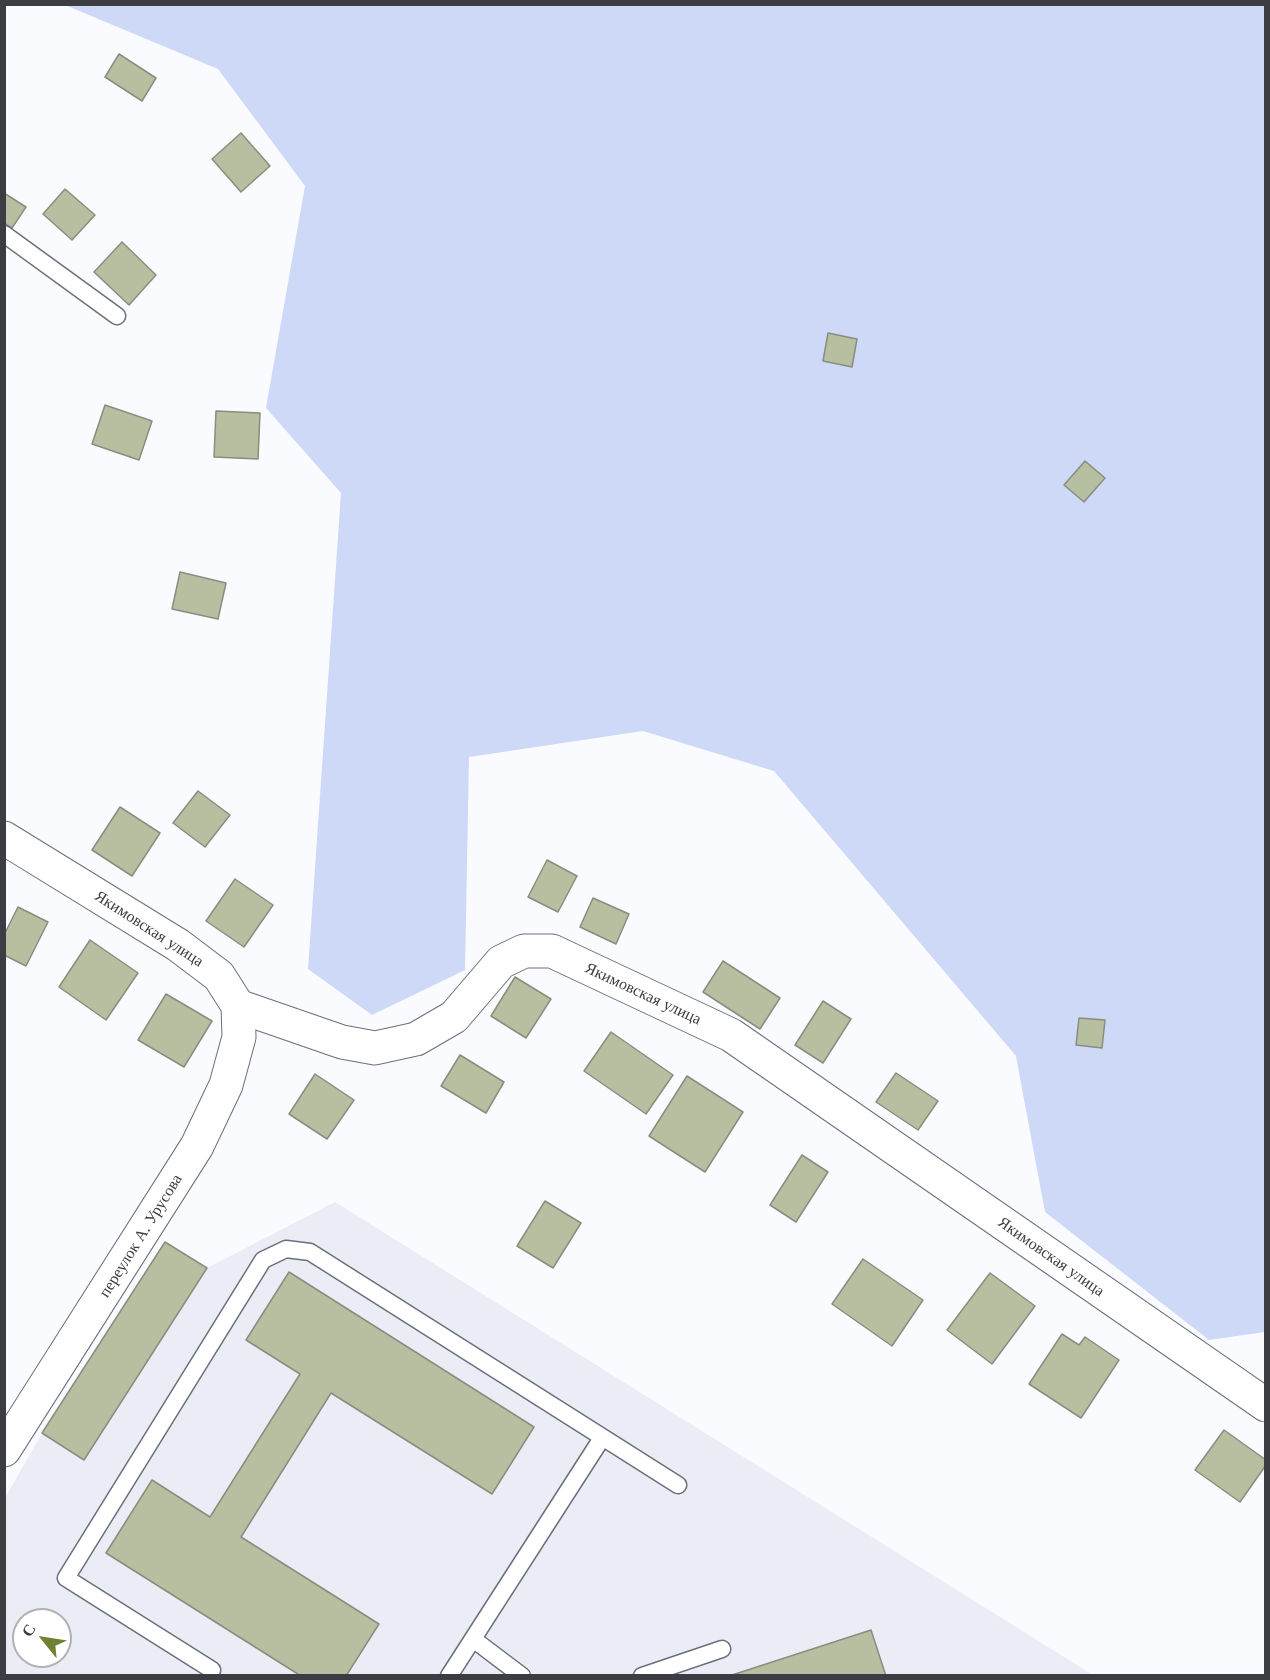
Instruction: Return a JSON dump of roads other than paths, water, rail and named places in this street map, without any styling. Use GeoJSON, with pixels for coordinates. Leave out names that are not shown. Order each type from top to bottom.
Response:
{"type":"FeatureCollection","features":[{"type":"Feature","properties":{"kind":"street","name":"Якимовская улица"},"geometry":{"type":"LineString","coordinates":[[4,838],[178,945],[219,976],[238,1006],[342,1041],[375,1048],[416,1039],[454,1017],[501,962],[524,951],[552,951],[731,1035],[1266,1405]]}},
{"type":"Feature","properties":{"kind":"street","name":"переулок А. Урусова"},"geometry":{"type":"LineString","coordinates":[[4,1450],[197,1146],[226,1085],[239,1037],[238,1006]]}},
{"type":"Feature","properties":{"kind":"lane"},"geometry":{"type":"LineString","coordinates":[[4,234],[117,316]]}},
{"type":"Feature","properties":{"kind":"lane"},"geometry":{"type":"LineString","coordinates":[[214,1674],[66,1578],[263,1260],[286,1249],[310,1252],[678,1485]]}},
{"type":"Feature","properties":{"kind":"lane"},"geometry":{"type":"LineString","coordinates":[[449,1676],[602,1438]]}},
{"type":"Feature","properties":{"kind":"lane"},"geometry":{"type":"LineString","coordinates":[[473,1639],[522,1676]]}},
{"type":"Feature","properties":{"kind":"lane"},"geometry":{"type":"LineString","coordinates":[[642,1676],[722,1648]]}}]}
